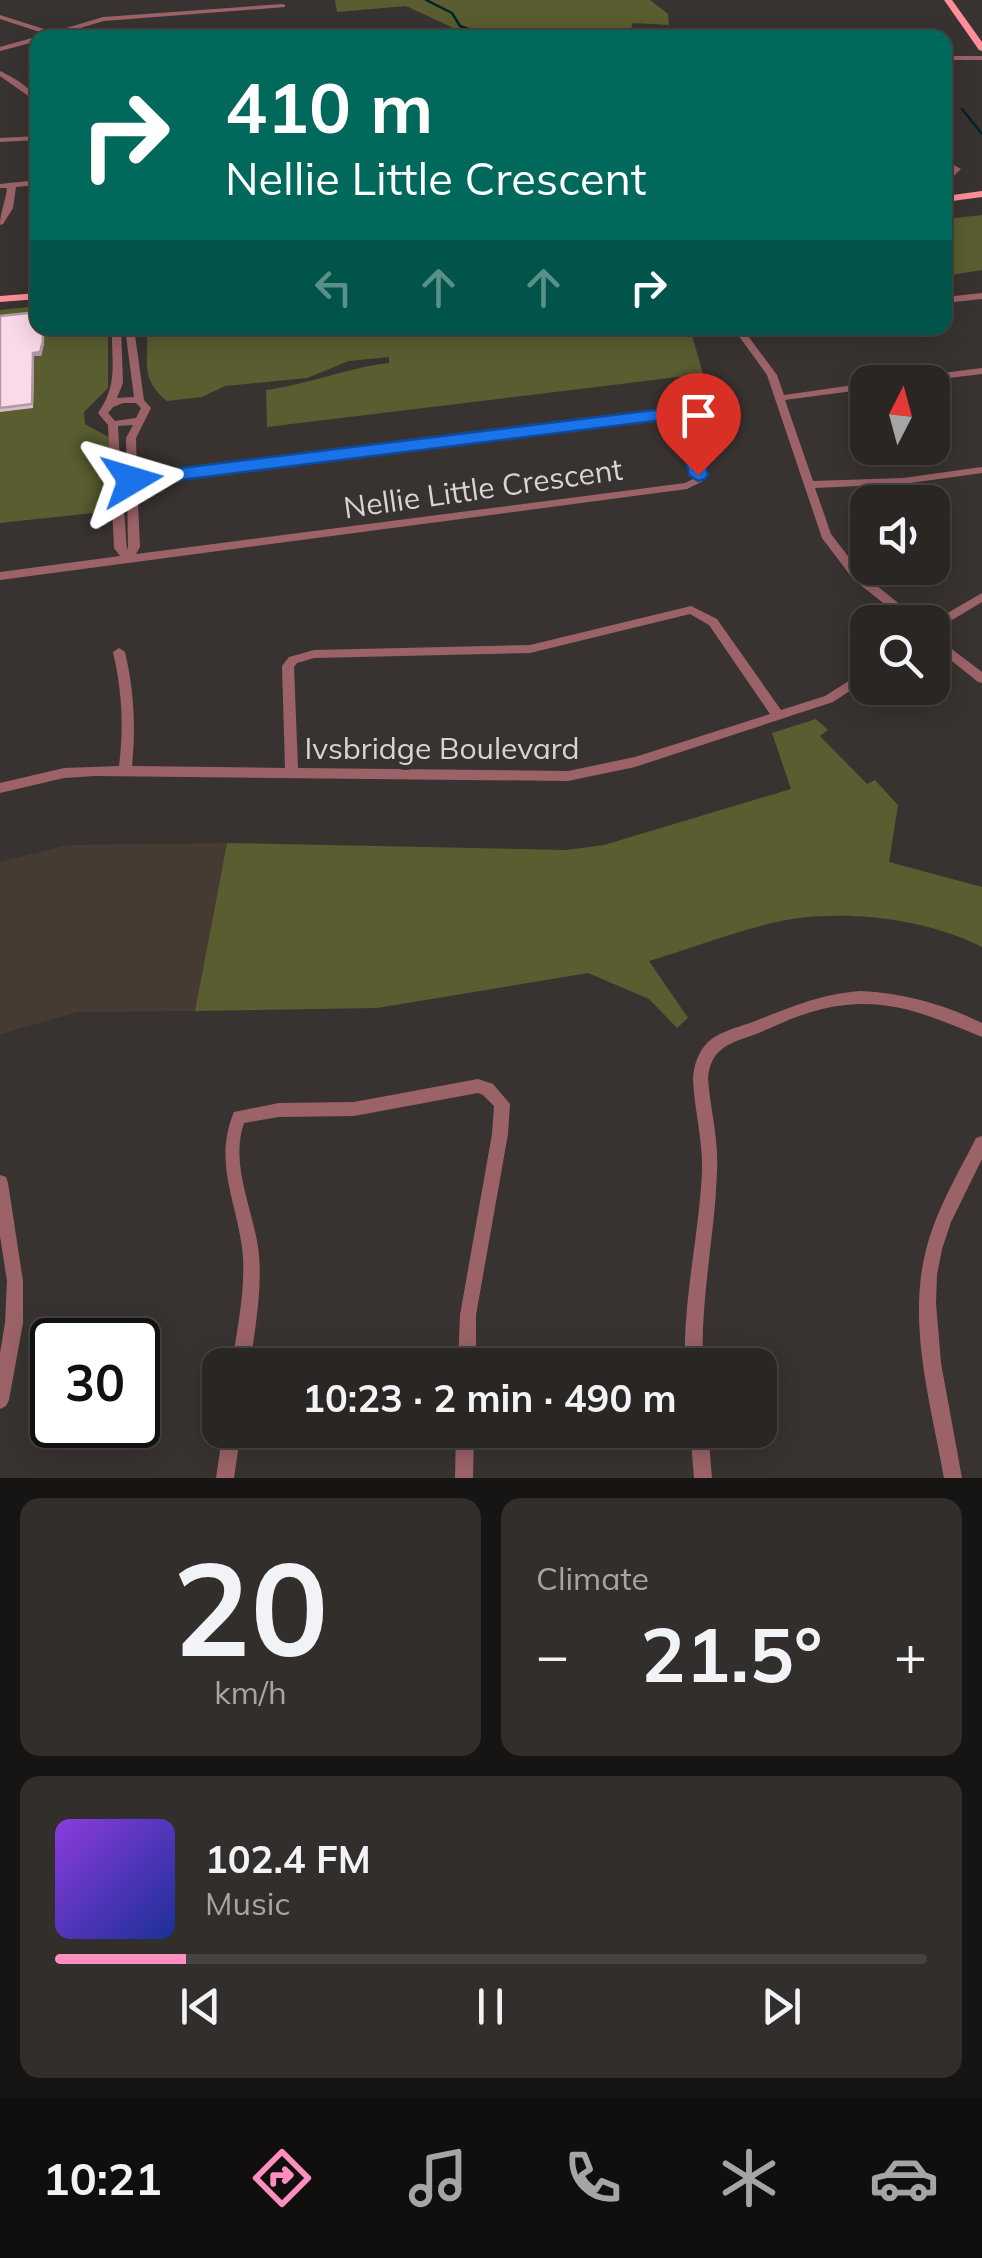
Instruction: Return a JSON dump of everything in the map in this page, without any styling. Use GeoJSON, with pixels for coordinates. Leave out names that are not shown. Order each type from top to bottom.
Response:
{"type":"FeatureCollection","features":[{"type":"Feature","properties":{"kind":"main road"},"geometry":{"type":"LineString","coordinates":[[948,0],[982,48]]}},
{"type":"Feature","properties":{"kind":"main road"},"geometry":{"type":"LineString","coordinates":[[952,197],[982,194]]}},
{"type":"Feature","properties":{"kind":"main road"},"geometry":{"type":"LineString","coordinates":[[0,299],[30,295]]}},
{"type":"Feature","properties":{"kind":"street"},"geometry":{"type":"LineString","coordinates":[[58,30],[103,18],[283,6]]}},
{"type":"Feature","properties":{"kind":"street"},"geometry":{"type":"LineString","coordinates":[[0,17],[44,30]]}},
{"type":"Feature","properties":{"kind":"street"},"geometry":{"type":"LineString","coordinates":[[0,49],[30,41]]}},
{"type":"Feature","properties":{"kind":"street"},"geometry":{"type":"LineString","coordinates":[[952,58],[982,58]]}},
{"type":"Feature","properties":{"kind":"street"},"geometry":{"type":"LineString","coordinates":[[0,73],[30,94]]}},
{"type":"Feature","properties":{"kind":"street"},"geometry":{"type":"LineString","coordinates":[[0,140],[30,138]]}},
{"type":"Feature","properties":{"kind":"street"},"geometry":{"type":"LineString","coordinates":[[0,186],[30,183]]}},
{"type":"Feature","properties":{"kind":"street"},"geometry":{"type":"LineString","coordinates":[[0,222],[9,208],[12,184]]}},
{"type":"Feature","properties":{"kind":"street"},"geometry":{"type":"LineString","coordinates":[[952,299],[982,296]]}},
{"type":"Feature","properties":{"kind":"street"},"geometry":{"type":"LineString","coordinates":[[116,335],[118,384],[103,416],[112,424],[120,548],[128,560]]}},
{"type":"Feature","properties":{"kind":"street"},"geometry":{"type":"LineString","coordinates":[[128,560],[134,547],[131,438],[137,421],[146,412],[139,401],[131,335]]}},
{"type":"Feature","properties":{"kind":"street"},"geometry":{"type":"LineString","coordinates":[[744,335],[763,359],[780,398],[808,485],[838,556],[894,605]]}},
{"type":"Feature","properties":{"kind":"street"},"geometry":{"type":"LineString","coordinates":[[950,375],[982,371]]}},
{"type":"Feature","properties":{"kind":"street"},"geometry":{"type":"LineString","coordinates":[[780,398],[850,388]]}},
{"type":"Feature","properties":{"kind":"street"},"geometry":{"type":"LineString","coordinates":[[110,404],[139,401]]}},
{"type":"Feature","properties":{"kind":"street","name":"Nellie Little Crescent"},"geometry":{"type":"LineString","coordinates":[[0,576],[687,486],[698,481],[698,475],[686,423],[681,416],[670,414],[118,482]]}},
{"type":"Feature","properties":{"kind":"street"},"geometry":{"type":"LineString","coordinates":[[112,424],[137,421]]}},
{"type":"Feature","properties":{"kind":"street"},"geometry":{"type":"LineString","coordinates":[[808,485],[903,481],[982,470]]}},
{"type":"Feature","properties":{"kind":"street"},"geometry":{"type":"LineString","coordinates":[[950,617],[982,597]]}},
{"type":"Feature","properties":{"kind":"street"},"geometry":{"type":"LineString","coordinates":[[292,774],[288,666],[293,660],[314,654],[530,650],[691,610],[713,622],[778,716]]}},
{"type":"Feature","properties":{"kind":"street"},"geometry":{"type":"LineString","coordinates":[[119,652],[128,708],[124,771]]}},
{"type":"Feature","properties":{"kind":"street"},"geometry":{"type":"LineString","coordinates":[[950,653],[982,679]]}},
{"type":"Feature","properties":{"kind":"street","name":"Ivsbridge Boulevard"},"geometry":{"type":"LineString","coordinates":[[0,788],[64,773],[124,771],[568,776],[635,762],[830,700],[850,686]]}},
{"type":"Feature","properties":{"kind":"street"},"geometry":{"type":"LineString","coordinates":[[692,1348],[690,1322],[711,1185],[710,1136],[699,1069],[708,1051],[729,1037],[820,1003],[852,998],[919,1005],[956,1016],[982,1030]]}},
{"type":"Feature","properties":{"kind":"street"},"geometry":{"type":"LineString","coordinates":[[242,1348],[250,1248],[232,1153],[231,1133],[239,1116],[279,1110],[358,1108],[478,1086],[488,1089],[502,1104],[468,1315],[467,1348]]}},
{"type":"Feature","properties":{"kind":"street"},"geometry":{"type":"LineString","coordinates":[[953,1478],[928,1318],[928,1285],[939,1236],[982,1143]]}},
{"type":"Feature","properties":{"kind":"street"},"geometry":{"type":"LineString","coordinates":[[0,1183],[15,1281],[14,1323],[0,1400]]}},
{"type":"Feature","properties":{"kind":"street"},"geometry":{"type":"LineString","coordinates":[[226,1478],[230,1448]]}},
{"type":"Feature","properties":{"kind":"street"},"geometry":{"type":"LineString","coordinates":[[464,1478],[465,1448]]}},
{"type":"Feature","properties":{"kind":"street"},"geometry":{"type":"LineString","coordinates":[[700,1448],[702,1478]]}},
{"type":"Feature","properties":{"kind":"shaded area"},"geometry":{"type":"Polygon","coordinates":[[[227,843],[195,1011],[78,1012],[0,1034],[0,862],[69,845],[227,843]]]}},
{"type":"Feature","properties":{"kind":"green space"},"geometry":{"type":"Polygon","coordinates":[[[335,0],[650,0],[668,14],[669,25],[633,23],[630,30],[458,30],[406,6],[337,12],[335,0]]]}},
{"type":"Feature","properties":{"kind":"green space"},"geometry":{"type":"Polygon","coordinates":[[[982,215],[982,270],[952,275],[952,218],[982,215]]]}},
{"type":"Feature","properties":{"kind":"green space"},"geometry":{"type":"Polygon","coordinates":[[[30,307],[30,335],[108,335],[108,388],[84,412],[85,424],[112,439],[112,511],[0,523],[0,310],[30,307]]]}},
{"type":"Feature","properties":{"kind":"green space"},"geometry":{"type":"Polygon","coordinates":[[[147,335],[692,335],[703,374],[267,427],[266,390],[389,363],[389,357],[349,361],[307,378],[225,386],[202,397],[167,401],[148,375],[147,335]]]}},
{"type":"Feature","properties":{"kind":"green space"},"geometry":{"type":"Polygon","coordinates":[[[816,719],[828,730],[820,736],[867,784],[875,780],[898,805],[889,862],[982,887],[982,947],[939,930],[869,917],[822,916],[764,925],[649,961],[688,1018],[677,1028],[649,999],[588,973],[377,1008],[195,1011],[227,843],[566,850],[604,845],[791,789],[772,733],[816,719]]]}},
{"type":"Feature","properties":{"kind":"building"},"geometry":{"type":"Polygon","coordinates":[[[30,313],[30,335],[43,335],[40,352],[33,353],[32,404],[0,408],[0,316],[30,313]]]}},
{"type":"Feature","properties":{"kind":"waterway"},"geometry":{"type":"LineString","coordinates":[[426,0],[452,13],[460,26],[471,30]]}},
{"type":"Feature","properties":{"kind":"waterway"},"geometry":{"type":"LineString","coordinates":[[962,109],[982,134]]}},
{"type":"Feature","properties":{"kind":"route"},"geometry":{"type":"LineString","coordinates":[[132,480],[670,414],[681,416],[686,423],[698,475]]}}]}
